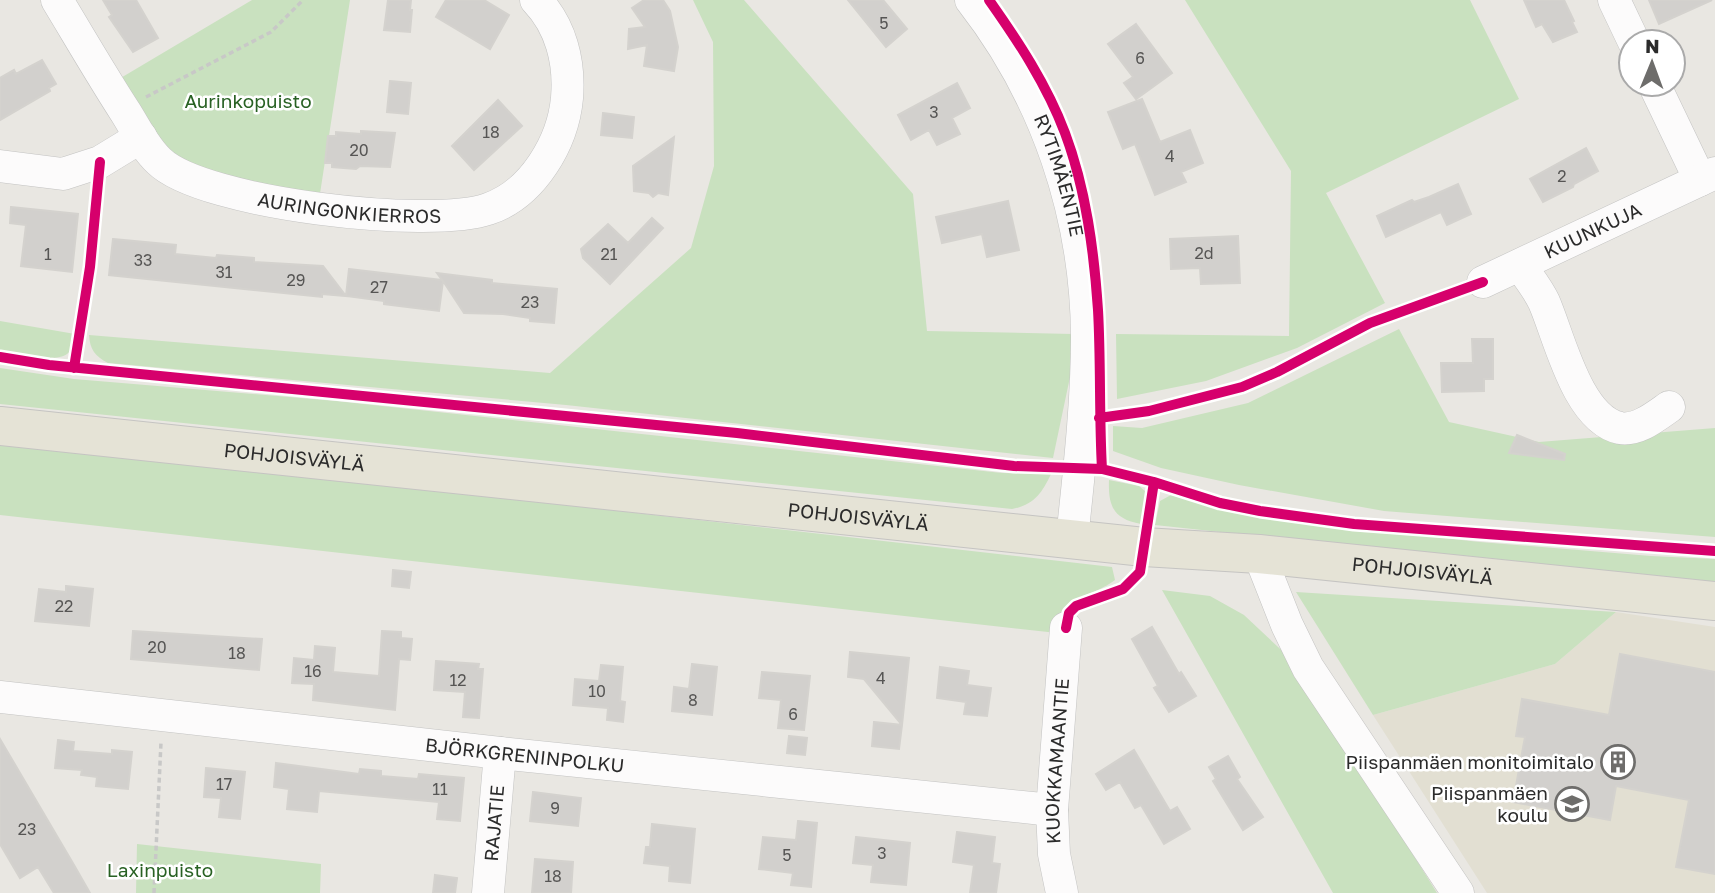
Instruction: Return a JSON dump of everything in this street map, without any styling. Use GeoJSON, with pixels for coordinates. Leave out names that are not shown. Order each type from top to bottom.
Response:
{"type":"FeatureCollection","features":[{"type":"Feature","properties":{"kind":"main road","name":"POHJOISVÄYLÄ"},"geometry":{"type":"LineString","coordinates":[[0,426],[1144,547],[1259,554],[1715,601]]}},
{"type":"Feature","properties":{"kind":"street","name":"AURINGONKIERROS"},"geometry":{"type":"LineString","coordinates":[[57,0],[123,109],[160,162],[192,181],[248,198],[416,218],[490,209],[519,192],[541,167],[555,143],[565,117],[566,64],[559,35],[547,11],[536,0]]}},
{"type":"Feature","properties":{"kind":"street","name":"RYTIMÄENTIE"},"geometry":{"type":"LineString","coordinates":[[971,0],[996,32],[1023,76],[1054,146],[1065,179],[1075,226],[1084,288],[1087,337],[1084,419],[1072,539]]}},
{"type":"Feature","properties":{"kind":"street"},"geometry":{"type":"LineString","coordinates":[[1614,0],[1627,28]]}},
{"type":"Feature","properties":{"kind":"street"},"geometry":{"type":"LineString","coordinates":[[1662,98],[1708,177]]}},
{"type":"Feature","properties":{"kind":"street"},"geometry":{"type":"LineString","coordinates":[[0,166],[62,174],[100,162],[141,137]]}},
{"type":"Feature","properties":{"kind":"street","name":"KUUNKUJA"},"geometry":{"type":"LineString","coordinates":[[1483,282],[1708,177]]}},
{"type":"Feature","properties":{"kind":"street"},"geometry":{"type":"LineString","coordinates":[[1520,265],[1544,302],[1571,373],[1589,403],[1603,419],[1622,428],[1646,423],[1669,407]]}},
{"type":"Feature","properties":{"kind":"street"},"geometry":{"type":"LineString","coordinates":[[1259,554],[1287,625],[1308,668],[1458,893]]}},
{"type":"Feature","properties":{"kind":"street","name":"KUOKKAMAANTIE"},"geometry":{"type":"LineString","coordinates":[[1062,893],[1054,855],[1052,810],[1066,628]]}},
{"type":"Feature","properties":{"kind":"street","name":"BJÖRKGRENINPOLKU"},"geometry":{"type":"LineString","coordinates":[[0,697],[500,753],[1052,810]]}},
{"type":"Feature","properties":{"kind":"street","name":"RAJATIE"},"geometry":{"type":"LineString","coordinates":[[488,893],[500,753]]}},
{"type":"Feature","properties":{"kind":"path"},"geometry":{"type":"LineString","coordinates":[[123,109],[271,32],[303,0]]}},
{"type":"Feature","properties":{"kind":"path"},"geometry":{"type":"LineString","coordinates":[[154,893],[162,715]]}},
{"type":"Feature","properties":{"kind":"shaded area","name":"Piispanmäen koulu"},"geometry":{"type":"Polygon","coordinates":[[[1616,612],[1715,627],[1715,893],[1487,893],[1373,715],[1555,664],[1616,612]]]}},
{"type":"Feature","properties":{"kind":"green space","name":"Aurinkopuisto"},"geometry":{"type":"Polygon","coordinates":[[[252,0],[350,0],[319,200],[249,190],[171,155],[119,79],[252,0]]]}},
{"type":"Feature","properties":{"kind":"green space"},"geometry":{"type":"Polygon","coordinates":[[[693,0],[744,0],[913,194],[927,331],[1073,334],[1070,377],[1053,458],[566,405],[108,363],[94,352],[89,335],[550,373],[691,248],[714,166],[713,42],[693,0]]]}},
{"type":"Feature","properties":{"kind":"green space"},"geometry":{"type":"Polygon","coordinates":[[[1185,0],[1470,0],[1519,99],[1326,193],[1385,303],[1297,348],[1206,381],[1117,399],[1116,334],[1289,336],[1291,171],[1185,0]]]}},
{"type":"Feature","properties":{"kind":"green space"},"geometry":{"type":"Polygon","coordinates":[[[0,321],[75,334],[73,345],[67,354],[54,358],[0,351],[0,321]]]}},
{"type":"Feature","properties":{"kind":"green space"},"geometry":{"type":"Polygon","coordinates":[[[1399,329],[1449,422],[1539,442],[1715,428],[1715,537],[1384,511],[1161,468],[1113,451],[1113,426],[1142,428],[1248,403],[1399,329]]]}},
{"type":"Feature","properties":{"kind":"green space"},"geometry":{"type":"Polygon","coordinates":[[[0,368],[74,379],[336,401],[1002,473],[1051,474],[1036,497],[1026,505],[1012,509],[0,404],[0,368]]]}},
{"type":"Feature","properties":{"kind":"green space"},"geometry":{"type":"Polygon","coordinates":[[[0,442],[1112,567],[1115,580],[1070,604],[1064,610],[1057,633],[0,515],[0,442]]]}},
{"type":"Feature","properties":{"kind":"green space"},"geometry":{"type":"Polygon","coordinates":[[[1109,480],[1139,486],[1146,492],[1141,524],[1124,519],[1114,510],[1109,480]]]}},
{"type":"Feature","properties":{"kind":"green space"},"geometry":{"type":"Polygon","coordinates":[[[1171,495],[1267,519],[1480,542],[1715,559],[1715,585],[1155,525],[1160,501],[1171,495]]]}},
{"type":"Feature","properties":{"kind":"green space"},"geometry":{"type":"Polygon","coordinates":[[[1162,590],[1210,596],[1244,615],[1292,660],[1437,893],[1333,893],[1162,590]]]}},
{"type":"Feature","properties":{"kind":"green space"},"geometry":{"type":"Polygon","coordinates":[[[1296,592],[1616,612],[1555,664],[1373,715],[1296,592]]]}},
{"type":"Feature","properties":{"kind":"green space","name":"Laxinpuisto"},"geometry":{"type":"Polygon","coordinates":[[[137,844],[321,864],[320,893],[136,893],[137,844]]]}},
{"type":"Feature","properties":{"kind":"building"},"geometry":{"type":"Polygon","coordinates":[[[103,0],[136,0],[158,38],[133,52],[109,17],[112,15],[103,0]]]}},
{"type":"Feature","properties":{"kind":"building"},"geometry":{"type":"Polygon","coordinates":[[[388,0],[411,0],[410,32],[384,30],[388,0]]]}},
{"type":"Feature","properties":{"kind":"building"},"geometry":{"type":"Polygon","coordinates":[[[446,0],[484,0],[509,15],[490,49],[436,17],[446,0]]]}},
{"type":"Feature","properties":{"kind":"building"},"geometry":{"type":"Polygon","coordinates":[[[644,0],[663,0],[670,11],[678,47],[674,71],[644,66],[647,45],[628,49],[629,29],[645,27],[632,8],[644,0]]]}},
{"type":"Feature","properties":{"kind":"building"},"geometry":{"type":"Polygon","coordinates":[[[848,0],[883,0],[907,29],[886,47],[848,0]]]}},
{"type":"Feature","properties":{"kind":"building"},"geometry":{"type":"Polygon","coordinates":[[[1524,0],[1564,0],[1577,32],[1553,42],[1542,24],[1536,27],[1524,0]]]}},
{"type":"Feature","properties":{"kind":"building"},"geometry":{"type":"Polygon","coordinates":[[[1649,0],[1712,0],[1659,24],[1649,0]]]}},
{"type":"Feature","properties":{"kind":"building"},"geometry":{"type":"Polygon","coordinates":[[[1136,24],[1172,73],[1136,99],[1124,83],[1133,77],[1108,44],[1136,24]]]}},
{"type":"Feature","properties":{"kind":"building"},"geometry":{"type":"Polygon","coordinates":[[[42,60],[56,84],[49,88],[50,91],[0,120],[0,78],[14,70],[16,74],[42,60]]]}},
{"type":"Feature","properties":{"kind":"building"},"geometry":{"type":"Polygon","coordinates":[[[390,81],[411,83],[408,114],[387,112],[390,81]]]}},
{"type":"Feature","properties":{"kind":"building"},"geometry":{"type":"Polygon","coordinates":[[[957,83],[970,108],[952,118],[960,134],[937,145],[929,130],[911,140],[898,115],[957,83]]]}},
{"type":"Feature","properties":{"kind":"building"},"geometry":{"type":"Polygon","coordinates":[[[1142,99],[1160,142],[1190,130],[1203,163],[1181,172],[1186,182],[1155,195],[1135,144],[1123,149],[1108,112],[1142,99]]]}},
{"type":"Feature","properties":{"kind":"building"},"geometry":{"type":"Polygon","coordinates":[[[498,100],[522,126],[474,170],[452,146],[498,100]]]}},
{"type":"Feature","properties":{"kind":"building"},"geometry":{"type":"Polygon","coordinates":[[[603,113],[634,117],[632,138],[601,135],[603,113]]]}},
{"type":"Feature","properties":{"kind":"building"},"geometry":{"type":"Polygon","coordinates":[[[361,131],[395,133],[390,167],[360,166],[356,169],[332,167],[332,163],[325,163],[328,136],[336,136],[336,132],[361,134],[361,131]]]}},
{"type":"Feature","properties":{"kind":"building"},"geometry":{"type":"Polygon","coordinates":[[[674,137],[668,195],[658,193],[653,197],[649,193],[634,191],[633,166],[674,137]]]}},
{"type":"Feature","properties":{"kind":"building"},"geometry":{"type":"Polygon","coordinates":[[[1586,148],[1598,171],[1543,202],[1530,179],[1586,148]]]}},
{"type":"Feature","properties":{"kind":"building"},"geometry":{"type":"Polygon","coordinates":[[[1458,184],[1471,214],[1447,225],[1441,212],[1386,237],[1377,216],[1458,184]]]}},
{"type":"Feature","properties":{"kind":"building"},"geometry":{"type":"Polygon","coordinates":[[[1008,201],[1019,250],[987,257],[982,234],[942,243],[936,217],[1008,201]]]}},
{"type":"Feature","properties":{"kind":"building"},"geometry":{"type":"Polygon","coordinates":[[[11,207],[78,214],[72,272],[21,266],[26,225],[10,223],[11,207]]]}},
{"type":"Feature","properties":{"kind":"building"},"geometry":{"type":"Polygon","coordinates":[[[652,218],[663,228],[610,284],[583,258],[581,249],[608,224],[628,243],[652,218]]]}},
{"type":"Feature","properties":{"kind":"building"},"geometry":{"type":"Polygon","coordinates":[[[1238,236],[1240,283],[1201,284],[1200,268],[1171,269],[1170,239],[1238,236]]]}},
{"type":"Feature","properties":{"kind":"building"},"geometry":{"type":"Polygon","coordinates":[[[113,239],[176,245],[175,254],[254,258],[254,262],[323,266],[346,296],[322,294],[322,297],[109,275],[113,239]]]}},
{"type":"Feature","properties":{"kind":"building"},"geometry":{"type":"Polygon","coordinates":[[[349,269],[442,280],[437,273],[492,280],[492,283],[557,289],[554,323],[530,321],[530,318],[503,314],[464,313],[443,281],[439,311],[346,296],[349,269]]]}},
{"type":"Feature","properties":{"kind":"building"},"geometry":{"type":"Polygon","coordinates":[[[1472,339],[1493,339],[1493,379],[1484,379],[1484,391],[1442,392],[1441,363],[1473,363],[1472,339]]]}},
{"type":"Feature","properties":{"kind":"building"},"geometry":{"type":"Polygon","coordinates":[[[1517,435],[1565,454],[1564,460],[1509,453],[1517,435]]]}},
{"type":"Feature","properties":{"kind":"building"},"geometry":{"type":"Polygon","coordinates":[[[393,570],[411,572],[409,588],[392,586],[393,570]]]}},
{"type":"Feature","properties":{"kind":"building"},"geometry":{"type":"Polygon","coordinates":[[[66,586],[93,589],[89,626],[35,621],[39,589],[66,592],[66,586]]]}},
{"type":"Feature","properties":{"kind":"building"},"geometry":{"type":"Polygon","coordinates":[[[1152,627],[1179,674],[1181,672],[1196,696],[1169,712],[1154,688],[1158,686],[1132,639],[1152,627]]]}},
{"type":"Feature","properties":{"kind":"building"},"geometry":{"type":"Polygon","coordinates":[[[133,631],[262,639],[259,670],[131,659],[133,631]]]}},
{"type":"Feature","properties":{"kind":"building"},"geometry":{"type":"Polygon","coordinates":[[[382,631],[401,632],[401,638],[412,639],[410,660],[399,659],[395,710],[313,700],[314,684],[292,683],[294,658],[314,660],[315,646],[335,648],[333,672],[379,676],[382,631]]]}},
{"type":"Feature","properties":{"kind":"building"},"geometry":{"type":"Polygon","coordinates":[[[850,652],[909,658],[902,725],[864,679],[848,677],[850,652]]]}},
{"type":"Feature","properties":{"kind":"building","name":"Piispanmäen monitoimitalo"},"geometry":{"type":"Polygon","coordinates":[[[1620,654],[1715,672],[1715,874],[1676,867],[1689,800],[1616,786],[1610,820],[1513,802],[1525,737],[1516,736],[1522,699],[1609,715],[1620,654]]]}},
{"type":"Feature","properties":{"kind":"building"},"geometry":{"type":"Polygon","coordinates":[[[436,661],[479,664],[478,669],[483,669],[479,718],[463,717],[465,692],[434,690],[436,661]]]}},
{"type":"Feature","properties":{"kind":"building"},"geometry":{"type":"Polygon","coordinates":[[[692,664],[717,667],[712,715],[672,711],[674,687],[689,689],[692,664]]]}},
{"type":"Feature","properties":{"kind":"building"},"geometry":{"type":"Polygon","coordinates":[[[601,665],[623,667],[620,701],[625,702],[623,722],[607,720],[608,708],[573,705],[575,679],[599,681],[601,665]]]}},
{"type":"Feature","properties":{"kind":"building"},"geometry":{"type":"Polygon","coordinates":[[[940,667],[969,671],[967,685],[991,688],[987,716],[964,714],[966,702],[937,698],[940,667]]]}},
{"type":"Feature","properties":{"kind":"building"},"geometry":{"type":"Polygon","coordinates":[[[762,672],[810,676],[804,730],[778,728],[781,700],[759,698],[762,672]]]}},
{"type":"Feature","properties":{"kind":"building"},"geometry":{"type":"Polygon","coordinates":[[[874,722],[902,725],[899,749],[872,746],[874,722]]]}},
{"type":"Feature","properties":{"kind":"building"},"geometry":{"type":"Polygon","coordinates":[[[789,736],[807,738],[805,755],[787,753],[789,736]]]}},
{"type":"Feature","properties":{"kind":"building"},"geometry":{"type":"Polygon","coordinates":[[[0,739],[90,893],[54,893],[38,867],[20,878],[0,844],[0,739]]]}},
{"type":"Feature","properties":{"kind":"building"},"geometry":{"type":"Polygon","coordinates":[[[58,740],[74,742],[73,751],[112,754],[112,750],[132,752],[128,789],[96,786],[97,777],[81,775],[82,770],[55,768],[58,740]]]}},
{"type":"Feature","properties":{"kind":"building"},"geometry":{"type":"Polygon","coordinates":[[[1134,750],[1170,811],[1177,807],[1190,829],[1164,844],[1141,805],[1135,808],[1120,782],[1106,790],[1096,774],[1134,750]]]}},
{"type":"Feature","properties":{"kind":"building"},"geometry":{"type":"Polygon","coordinates":[[[1228,756],[1240,777],[1237,779],[1263,817],[1243,830],[1213,781],[1216,779],[1209,767],[1228,756]]]}},
{"type":"Feature","properties":{"kind":"building"},"geometry":{"type":"Polygon","coordinates":[[[276,763],[359,774],[360,769],[381,771],[381,776],[418,779],[419,774],[464,778],[460,821],[437,819],[439,802],[319,791],[317,812],[287,809],[289,789],[274,787],[276,763]]]}},
{"type":"Feature","properties":{"kind":"building"},"geometry":{"type":"Polygon","coordinates":[[[206,768],[245,772],[240,819],[219,817],[221,798],[204,797],[206,768]]]}},
{"type":"Feature","properties":{"kind":"building"},"geometry":{"type":"Polygon","coordinates":[[[533,792],[581,798],[578,826],[530,821],[533,792]]]}},
{"type":"Feature","properties":{"kind":"building"},"geometry":{"type":"Polygon","coordinates":[[[798,821],[817,823],[811,887],[791,885],[793,873],[759,869],[763,837],[796,840],[798,821]]]}},
{"type":"Feature","properties":{"kind":"building"},"geometry":{"type":"Polygon","coordinates":[[[652,824],[695,829],[690,883],[669,881],[670,866],[644,863],[646,847],[650,847],[652,824]]]}},
{"type":"Feature","properties":{"kind":"building"},"geometry":{"type":"Polygon","coordinates":[[[957,832],[995,837],[992,863],[1000,864],[996,893],[970,893],[974,865],[953,862],[957,832]]]}},
{"type":"Feature","properties":{"kind":"building"},"geometry":{"type":"Polygon","coordinates":[[[856,837],[910,843],[906,885],[871,882],[873,865],[853,863],[856,837]]]}},
{"type":"Feature","properties":{"kind":"building"},"geometry":{"type":"Polygon","coordinates":[[[535,859],[573,862],[571,893],[532,893],[535,859]]]}},
{"type":"Feature","properties":{"kind":"building"},"geometry":{"type":"Polygon","coordinates":[[[435,875],[457,878],[455,893],[433,893],[435,875]]]}},
{"type":"Feature","properties":{"kind":"cycle path"},"geometry":{"type":"LineString","coordinates":[[989,0],[1021,47],[1050,98],[1065,133],[1078,176],[1088,220],[1096,287],[1102,469],[1220,503],[1354,524],[1715,551]]}},
{"type":"Feature","properties":{"kind":"cycle path"},"geometry":{"type":"LineString","coordinates":[[74,368],[90,267],[100,162]]}},
{"type":"Feature","properties":{"kind":"cycle path"},"geometry":{"type":"LineString","coordinates":[[1099,418],[1149,411],[1242,387],[1277,372],[1370,323],[1483,282]]}},
{"type":"Feature","properties":{"kind":"cycle path"},"geometry":{"type":"LineString","coordinates":[[0,357],[49,365],[737,433],[1014,466],[1102,469]]}},
{"type":"Feature","properties":{"kind":"cycle path"},"geometry":{"type":"LineString","coordinates":[[1066,628],[1069,613],[1076,606],[1123,589],[1140,572],[1154,482]]}},
{"type":"Feature","properties":{"kind":"place","name":"Piispanmäen monitoimitalo"},"geometry":{"type":"Point","coordinates":[1618,762]}},
{"type":"Feature","properties":{"kind":"place","name":"Piispanmäen koulu"},"geometry":{"type":"Point","coordinates":[1572,804]}}]}
